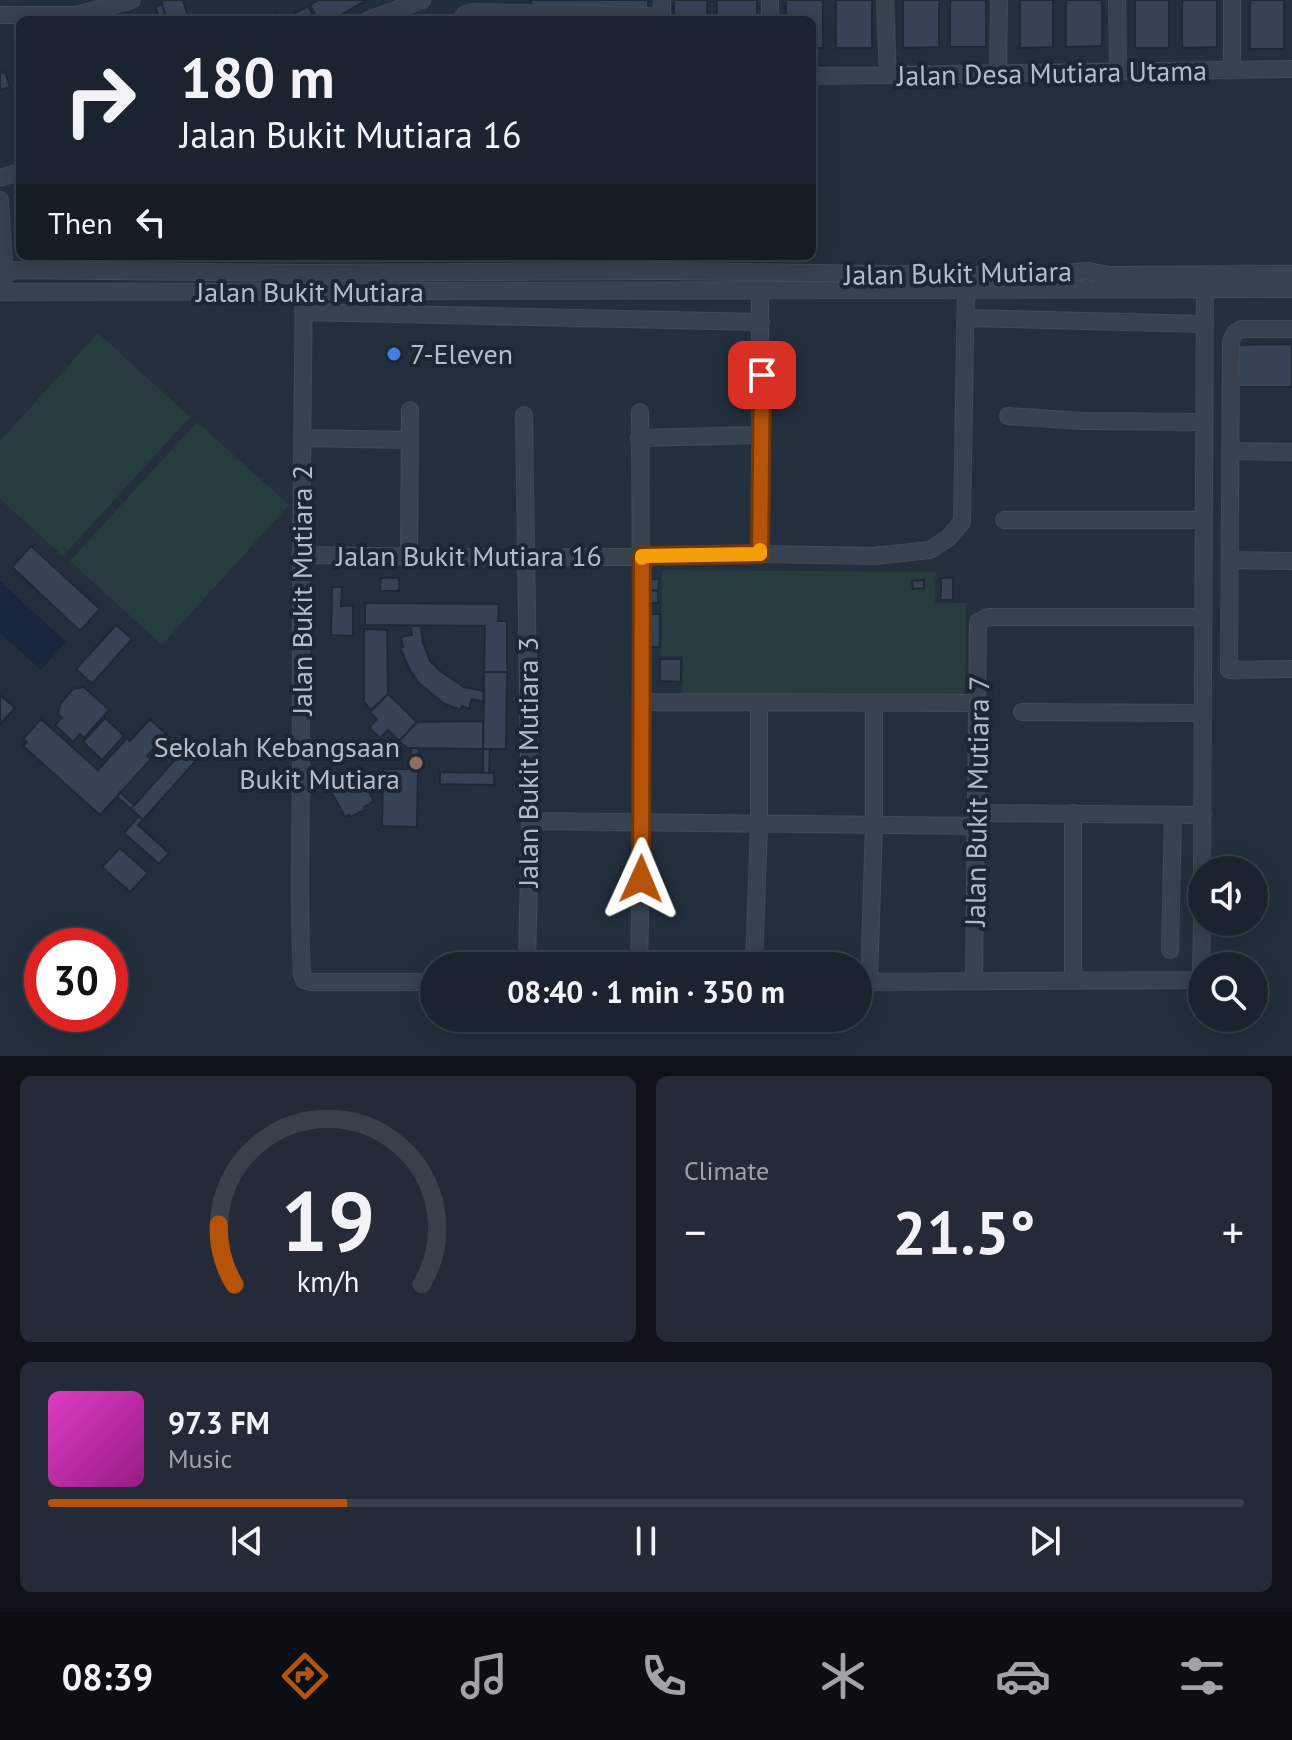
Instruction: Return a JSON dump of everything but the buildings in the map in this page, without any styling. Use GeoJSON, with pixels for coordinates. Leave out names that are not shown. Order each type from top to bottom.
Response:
{"type":"FeatureCollection","features":[{"type":"Feature","properties":{"kind":"street"},"geometry":{"type":"LineString","coordinates":[[0,15],[76,15],[132,0]]}},
{"type":"Feature","properties":{"kind":"street"},"geometry":{"type":"LineString","coordinates":[[380,16],[422,0]]}},
{"type":"Feature","properties":{"kind":"street"},"geometry":{"type":"LineString","coordinates":[[885,0],[888,75]]}},
{"type":"Feature","properties":{"kind":"street"},"geometry":{"type":"LineString","coordinates":[[998,73],[999,0]]}},
{"type":"Feature","properties":{"kind":"street"},"geometry":{"type":"LineString","coordinates":[[1117,0],[1118,71]]}},
{"type":"Feature","properties":{"kind":"street"},"geometry":{"type":"LineString","coordinates":[[1232,0],[1232,70]]}},
{"type":"Feature","properties":{"kind":"street"},"geometry":{"type":"LineString","coordinates":[[464,16],[472,12],[662,12]]}},
{"type":"Feature","properties":{"kind":"street","name":"Jalan Desa Mutiara Utama"},"geometry":{"type":"LineString","coordinates":[[816,76],[1292,69]]}},
{"type":"Feature","properties":{"kind":"street"},"geometry":{"type":"LineString","coordinates":[[0,200],[2,280]]}},
{"type":"Feature","properties":{"kind":"street"},"geometry":{"type":"LineString","coordinates":[[665,264],[679,287],[689,291]]}},
{"type":"Feature","properties":{"kind":"street"},"geometry":{"type":"LineString","coordinates":[[649,291],[662,280],[665,264]]}},
{"type":"Feature","properties":{"kind":"street","name":"Jalan Bukit Mutiara"},"geometry":{"type":"LineString","coordinates":[[2,280],[304,273],[540,272],[665,264],[966,283],[1205,290],[1292,289]]}},
{"type":"Feature","properties":{"kind":"street","name":"Jalan Bukit Mutiara"},"geometry":{"type":"LineString","coordinates":[[2,280],[28,292],[541,292],[760,290],[966,283],[1088,271],[1109,275],[1292,274]]}},
{"type":"Feature","properties":{"kind":"street"},"geometry":{"type":"LineString","coordinates":[[540,272],[541,317]]}},
{"type":"Feature","properties":{"kind":"street","name":"Jalan Bukit Mutiara 2"},"geometry":{"type":"LineString","coordinates":[[304,273],[304,494],[300,555],[302,974],[307,982],[420,982]]}},
{"type":"Feature","properties":{"kind":"street"},"geometry":{"type":"LineString","coordinates":[[1171,273],[1192,278],[1205,290],[1202,856]]}},
{"type":"Feature","properties":{"kind":"street"},"geometry":{"type":"LineString","coordinates":[[1205,290],[1222,277],[1239,274]]}},
{"type":"Feature","properties":{"kind":"street"},"geometry":{"type":"LineString","coordinates":[[966,283],[967,318],[1204,324]]}},
{"type":"Feature","properties":{"kind":"street"},"geometry":{"type":"LineString","coordinates":[[760,290],[760,554]]}},
{"type":"Feature","properties":{"kind":"street"},"geometry":{"type":"LineString","coordinates":[[303,312],[761,322]]}},
{"type":"Feature","properties":{"kind":"street","name":"Jalan Bukit Mutiara 16"},"geometry":{"type":"LineString","coordinates":[[300,555],[526,558],[760,554],[874,556],[930,550],[948,538],[962,522],[967,318]]}},
{"type":"Feature","properties":{"kind":"street"},"geometry":{"type":"LineString","coordinates":[[1292,329],[1241,329],[1231,341],[1229,670],[1292,669]]}},
{"type":"Feature","properties":{"kind":"street"},"geometry":{"type":"LineString","coordinates":[[409,556],[410,410]]}},
{"type":"Feature","properties":{"kind":"street"},"geometry":{"type":"LineString","coordinates":[[639,952],[642,821],[640,412]]}},
{"type":"Feature","properties":{"kind":"street","name":"Jalan Bukit Mutiara 3"},"geometry":{"type":"LineString","coordinates":[[524,415],[530,821],[527,952]]}},
{"type":"Feature","properties":{"kind":"street"},"geometry":{"type":"LineString","coordinates":[[1008,416],[1082,421],[1204,422]]}},
{"type":"Feature","properties":{"kind":"street"},"geometry":{"type":"LineString","coordinates":[[639,438],[760,435]]}},
{"type":"Feature","properties":{"kind":"street"},"geometry":{"type":"LineString","coordinates":[[302,438],[409,440]]}},
{"type":"Feature","properties":{"kind":"street"},"geometry":{"type":"LineString","coordinates":[[1230,451],[1292,452]]}},
{"type":"Feature","properties":{"kind":"street"},"geometry":{"type":"LineString","coordinates":[[1004,520],[1204,520]]}},
{"type":"Feature","properties":{"kind":"street"},"geometry":{"type":"LineString","coordinates":[[1230,560],[1292,561]]}},
{"type":"Feature","properties":{"kind":"street","name":"Jalan Bukit Mutiara 7"},"geometry":{"type":"LineString","coordinates":[[974,980],[975,820],[980,703],[978,622],[988,617],[1202,617]]}},
{"type":"Feature","properties":{"kind":"street"},"geometry":{"type":"LineString","coordinates":[[642,702],[980,703]]}},
{"type":"Feature","properties":{"kind":"street"},"geometry":{"type":"LineString","coordinates":[[754,952],[759,704]]}},
{"type":"Feature","properties":{"kind":"street"},"geometry":{"type":"LineString","coordinates":[[866,952],[874,825],[874,704]]}},
{"type":"Feature","properties":{"kind":"street"},"geometry":{"type":"LineString","coordinates":[[1022,712],[1203,713]]}},
{"type":"Feature","properties":{"kind":"street"},"geometry":{"type":"LineString","coordinates":[[530,821],[874,825],[1073,813],[1203,815]]}},
{"type":"Feature","properties":{"kind":"street"},"geometry":{"type":"LineString","coordinates":[[1073,813],[1073,980]]}},
{"type":"Feature","properties":{"kind":"street"},"geometry":{"type":"LineString","coordinates":[[1170,950],[1173,815]]}},
{"type":"Feature","properties":{"kind":"street"},"geometry":{"type":"LineString","coordinates":[[872,982],[1195,980],[1201,972],[1202,936]]}},
{"type":"Feature","properties":{"kind":"green space"},"geometry":{"type":"Polygon","coordinates":[[[98,333],[190,417],[63,556],[0,499],[0,441],[98,333]]]}},
{"type":"Feature","properties":{"kind":"green space"},"geometry":{"type":"Polygon","coordinates":[[[197,422],[289,505],[162,645],[70,561],[197,422]]]}},
{"type":"Feature","properties":{"kind":"green space"},"geometry":{"type":"Polygon","coordinates":[[[662,570],[936,572],[935,603],[966,603],[965,698],[682,697],[683,656],[661,656],[662,570]]]}},
{"type":"Feature","properties":{"kind":"water"},"geometry":{"type":"Polygon","coordinates":[[[0,581],[66,642],[41,670],[0,633],[0,581]]]}},
{"type":"Feature","properties":{"kind":"slow traffic"},"geometry":{"type":"LineString","coordinates":[[642,558],[760,554],[760,550]]}},
{"type":"Feature","properties":{"kind":"place","name":"7-Eleven"},"geometry":{"type":"Point","coordinates":[394,354]}},
{"type":"Feature","properties":{"kind":"place","name":"Sekolah Kebangsaan Bukit Mutiara"},"geometry":{"type":"Point","coordinates":[416,763]}},
{"type":"Feature","properties":{"kind":"route"},"geometry":{"type":"LineString","coordinates":[[641,879],[642,556],[760,554],[762,375]]}}]}
